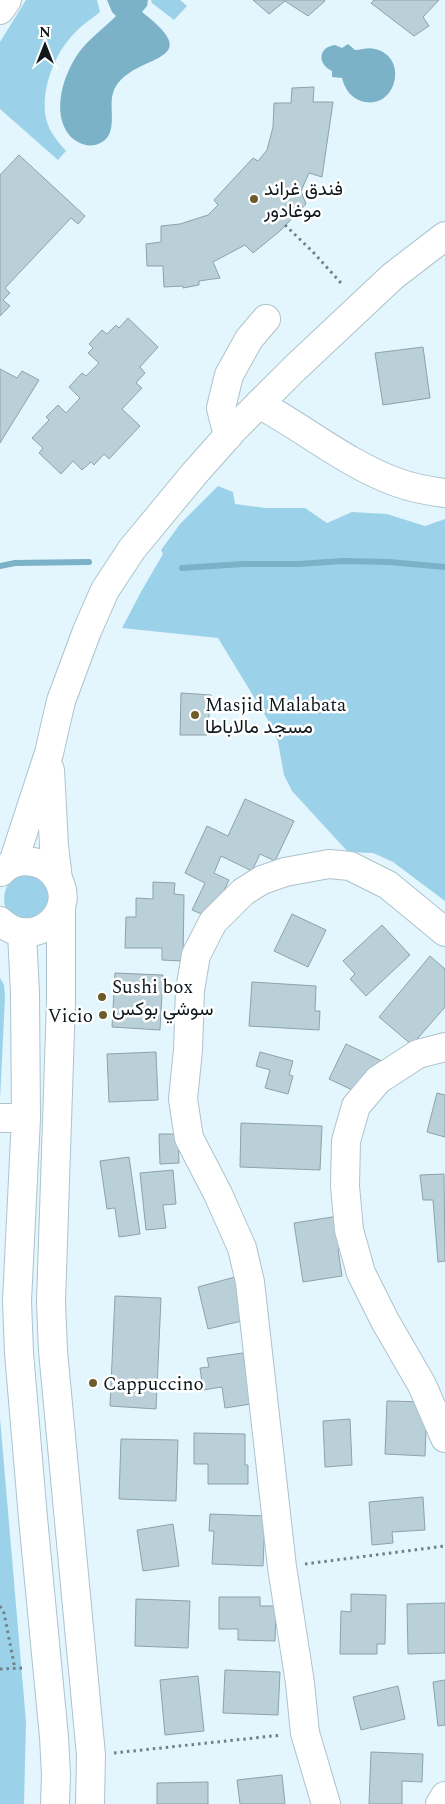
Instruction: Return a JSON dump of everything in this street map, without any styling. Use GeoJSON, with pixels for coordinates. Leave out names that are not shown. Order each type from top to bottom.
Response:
{"type":"FeatureCollection","features":[{"type":"Feature","properties":{"kind":"street"},"geometry":{"type":"LineString","coordinates":[[0,10],[7,0]]}},
{"type":"Feature","properties":{"kind":"street"},"geometry":{"type":"LineString","coordinates":[[7,868],[49,753],[61,701],[87,631],[105,590],[132,550],[194,474],[259,404],[350,315],[393,276],[445,236]]}},
{"type":"Feature","properties":{"kind":"street"},"geometry":{"type":"LineString","coordinates":[[228,436],[221,408],[229,375],[249,339],[266,319]]}},
{"type":"Feature","properties":{"kind":"street"},"geometry":{"type":"LineString","coordinates":[[259,404],[370,470],[396,482],[445,493]]}},
{"type":"Feature","properties":{"kind":"street"},"geometry":{"type":"LineString","coordinates":[[49,753],[53,828],[58,879],[62,894],[60,910],[61,1001],[50,1302],[91,1756],[90,1804]]}},
{"type":"Feature","properties":{"kind":"street"},"geometry":{"type":"LineString","coordinates":[[7,868],[26,860],[50,869],[58,879]]}},
{"type":"Feature","properties":{"kind":"street"},"geometry":{"type":"LineString","coordinates":[[326,1804],[305,1733],[300,1683],[282,1567],[250,1282],[242,1248],[190,1138],[183,1099],[188,1050],[190,990],[196,955],[213,922],[242,892],[262,880],[285,872],[329,864],[350,866],[388,885],[445,932]]}},
{"type":"Feature","properties":{"kind":"street"},"geometry":{"type":"LineString","coordinates":[[55,1804],[54,1737],[33,1518],[19,1353],[17,1301],[13,1118],[25,993],[8,932],[34,932],[46,928],[55,920],[60,910]]}},
{"type":"Feature","properties":{"kind":"street"},"geometry":{"type":"LineString","coordinates":[[445,1047],[418,1054],[378,1080],[356,1106],[346,1141],[345,1186],[349,1230],[360,1273],[422,1385],[445,1438]]}},
{"type":"Feature","properties":{"kind":"street"},"geometry":{"type":"LineString","coordinates":[[440,1804],[445,1796]]}},
{"type":"Feature","properties":{"kind":"path"},"geometry":{"type":"LineString","coordinates":[[285,226],[313,252],[341,283]]}},
{"type":"Feature","properties":{"kind":"path"},"geometry":{"type":"LineString","coordinates":[[282,1567],[445,1546]]}},
{"type":"Feature","properties":{"kind":"path"},"geometry":{"type":"LineString","coordinates":[[0,1606],[4,1613],[15,1669]]}},
{"type":"Feature","properties":{"kind":"path"},"geometry":{"type":"LineString","coordinates":[[91,1756],[305,1733]]}},
{"type":"Feature","properties":{"kind":"shaded area"},"geometry":{"type":"Polygon","coordinates":[[[26,0],[97,0],[100,12],[78,30],[64,46],[49,79],[46,91],[45,114],[48,125],[66,151],[58,160],[0,109],[0,42],[26,0]]]}},
{"type":"Feature","properties":{"kind":"shaded area"},"geometry":{"type":"Polygon","coordinates":[[[107,0],[148,0],[147,6],[142,12],[162,30],[169,42],[168,51],[133,70],[121,80],[113,93],[112,122],[109,135],[98,144],[87,145],[79,143],[70,136],[64,127],[60,105],[65,81],[74,60],[93,37],[116,16],[112,12],[107,0]]]}},
{"type":"Feature","properties":{"kind":"shaded area"},"geometry":{"type":"Polygon","coordinates":[[[151,0],[180,0],[187,6],[174,20],[152,3],[151,0]]]}},
{"type":"Feature","properties":{"kind":"shaded area"},"geometry":{"type":"Polygon","coordinates":[[[348,44],[355,50],[375,49],[386,54],[392,62],[395,72],[394,82],[390,91],[383,99],[373,102],[361,101],[348,92],[342,78],[332,77],[332,71],[327,68],[322,60],[323,52],[329,46],[335,45],[342,48],[348,44]]]}},
{"type":"Feature","properties":{"kind":"shaded area"},"geometry":{"type":"Polygon","coordinates":[[[218,486],[233,492],[235,504],[266,508],[305,508],[327,523],[352,512],[387,514],[425,526],[445,519],[445,901],[393,862],[373,853],[348,852],[292,791],[284,775],[278,742],[271,725],[218,638],[122,628],[163,554],[161,550],[180,524],[218,486]]]}},
{"type":"Feature","properties":{"kind":"shaded area"},"geometry":{"type":"Polygon","coordinates":[[[29,874],[41,878],[51,893],[47,911],[26,922],[6,910],[4,896],[11,881],[16,877],[29,874]]]}},
{"type":"Feature","properties":{"kind":"shaded area"},"geometry":{"type":"Polygon","coordinates":[[[0,978],[4,985],[5,997],[0,1100],[0,978]]]}},
{"type":"Feature","properties":{"kind":"shaded area"},"geometry":{"type":"Polygon","coordinates":[[[0,1418],[26,1722],[24,1804],[0,1804],[0,1418]]]}},
{"type":"Feature","properties":{"kind":"building"},"geometry":{"type":"Polygon","coordinates":[[[253,0],[325,1],[308,16],[285,1],[269,14],[253,0]]]}},
{"type":"Feature","properties":{"kind":"building"},"geometry":{"type":"Polygon","coordinates":[[[374,0],[439,0],[423,17],[429,26],[414,36],[371,3],[374,0]]]}},
{"type":"Feature","properties":{"kind":"building"},"geometry":{"type":"Polygon","coordinates":[[[314,87],[313,102],[333,102],[322,177],[309,173],[301,191],[306,204],[280,231],[253,253],[245,245],[213,262],[220,278],[199,281],[199,285],[183,288],[183,286],[164,287],[163,266],[147,266],[146,244],[161,242],[161,226],[180,224],[208,215],[218,205],[214,200],[253,158],[258,161],[267,150],[273,127],[274,103],[291,103],[292,88],[314,87]]]}},
{"type":"Feature","properties":{"kind":"building"},"geometry":{"type":"Polygon","coordinates":[[[19,155],[85,216],[78,224],[71,218],[5,288],[10,293],[3,300],[10,306],[0,316],[0,175],[19,155]]]}},
{"type":"Feature","properties":{"kind":"building"},"geometry":{"type":"Polygon","coordinates":[[[128,318],[158,347],[140,367],[145,373],[136,383],[142,388],[122,409],[140,426],[109,459],[104,454],[94,465],[91,462],[82,470],[73,461],[61,474],[39,453],[43,448],[32,438],[49,420],[46,417],[58,405],[66,413],[80,398],[69,387],[82,373],[86,376],[99,363],[88,353],[93,348],[89,344],[102,330],[107,334],[116,325],[119,328],[128,318]]]}},
{"type":"Feature","properties":{"kind":"building"},"geometry":{"type":"Polygon","coordinates":[[[423,347],[430,398],[383,405],[375,353],[423,347]]]}},
{"type":"Feature","properties":{"kind":"building"},"geometry":{"type":"Polygon","coordinates":[[[0,369],[17,378],[22,371],[39,380],[0,443],[0,369]]]}},
{"type":"Feature","properties":{"kind":"building","name":"Masjid Malabata مسجد مالاباطا"},"geometry":{"type":"Polygon","coordinates":[[[181,693],[211,695],[207,735],[180,735],[181,693]]]}},
{"type":"Feature","properties":{"kind":"building"},"geometry":{"type":"Polygon","coordinates":[[[245,799],[294,821],[275,861],[260,854],[252,871],[221,856],[214,873],[229,880],[211,918],[192,910],[205,883],[185,873],[207,826],[228,836],[245,799]]]}},
{"type":"Feature","properties":{"kind":"building"},"geometry":{"type":"Polygon","coordinates":[[[153,882],[175,883],[174,894],[184,895],[183,961],[162,960],[162,948],[125,948],[126,917],[136,917],[136,898],[153,899],[153,882]]]}},
{"type":"Feature","properties":{"kind":"building"},"geometry":{"type":"Polygon","coordinates":[[[292,914],[326,930],[308,967],[274,951],[292,914]]]}},
{"type":"Feature","properties":{"kind":"building"},"geometry":{"type":"Polygon","coordinates":[[[382,925],[410,955],[366,996],[350,979],[355,974],[343,961],[382,925]]]}},
{"type":"Feature","properties":{"kind":"building"},"geometry":{"type":"Polygon","coordinates":[[[430,956],[445,969],[445,1007],[412,1045],[379,1017],[430,956]]]}},
{"type":"Feature","properties":{"kind":"building"},"geometry":{"type":"Polygon","coordinates":[[[115,973],[163,975],[160,1030],[112,1027],[115,973]]]}},
{"type":"Feature","properties":{"kind":"building"},"geometry":{"type":"Polygon","coordinates":[[[252,982],[316,986],[315,1011],[320,1011],[319,1030],[249,1026],[252,982]]]}},
{"type":"Feature","properties":{"kind":"building"},"geometry":{"type":"Polygon","coordinates":[[[346,1044],[382,1061],[365,1096],[329,1079],[346,1044]]]}},
{"type":"Feature","properties":{"kind":"building"},"geometry":{"type":"Polygon","coordinates":[[[156,1052],[158,1100],[109,1102],[107,1054],[156,1052]]]}},
{"type":"Feature","properties":{"kind":"building"},"geometry":{"type":"Polygon","coordinates":[[[260,1052],[293,1061],[289,1075],[293,1076],[288,1094],[265,1088],[270,1070],[256,1066],[260,1052]]]}},
{"type":"Feature","properties":{"kind":"building"},"geometry":{"type":"Polygon","coordinates":[[[437,1093],[445,1095],[445,1137],[427,1132],[437,1093]]]}},
{"type":"Feature","properties":{"kind":"building"},"geometry":{"type":"Polygon","coordinates":[[[241,1123],[322,1126],[320,1170],[240,1167],[241,1123]]]}},
{"type":"Feature","properties":{"kind":"building"},"geometry":{"type":"Polygon","coordinates":[[[159,1134],[178,1134],[179,1163],[160,1164],[159,1134]]]}},
{"type":"Feature","properties":{"kind":"building"},"geometry":{"type":"Polygon","coordinates":[[[129,1157],[140,1234],[119,1237],[115,1208],[107,1209],[100,1161],[129,1157]]]}},
{"type":"Feature","properties":{"kind":"building"},"geometry":{"type":"Polygon","coordinates":[[[173,1170],[176,1204],[163,1205],[166,1228],[146,1230],[140,1173],[173,1170]]]}},
{"type":"Feature","properties":{"kind":"building"},"geometry":{"type":"Polygon","coordinates":[[[444,1174],[445,1261],[438,1262],[433,1200],[423,1200],[420,1175],[444,1174]]]}},
{"type":"Feature","properties":{"kind":"building"},"geometry":{"type":"Polygon","coordinates":[[[345,1215],[350,1247],[338,1249],[342,1276],[303,1282],[294,1223],[345,1215]]]}},
{"type":"Feature","properties":{"kind":"building"},"geometry":{"type":"Polygon","coordinates":[[[235,1277],[246,1320],[208,1329],[198,1287],[235,1277]]]}},
{"type":"Feature","properties":{"kind":"building"},"geometry":{"type":"Polygon","coordinates":[[[115,1296],[161,1298],[156,1409],[110,1406],[115,1296]]]}},
{"type":"Feature","properties":{"kind":"building"},"geometry":{"type":"Polygon","coordinates":[[[243,1353],[251,1404],[225,1408],[222,1387],[203,1390],[200,1368],[209,1367],[207,1358],[243,1353]]]}},
{"type":"Feature","properties":{"kind":"building"},"geometry":{"type":"Polygon","coordinates":[[[387,1401],[427,1402],[425,1456],[385,1454],[387,1401]]]}},
{"type":"Feature","properties":{"kind":"building"},"geometry":{"type":"Polygon","coordinates":[[[350,1419],[352,1465],[325,1467],[323,1421],[350,1419]]]}},
{"type":"Feature","properties":{"kind":"building"},"geometry":{"type":"Polygon","coordinates":[[[194,1433],[245,1434],[245,1465],[248,1465],[248,1484],[208,1484],[208,1464],[194,1464],[194,1433]]]}},
{"type":"Feature","properties":{"kind":"building"},"geometry":{"type":"Polygon","coordinates":[[[121,1439],[178,1440],[176,1501],[119,1499],[121,1439]]]}},
{"type":"Feature","properties":{"kind":"building"},"geometry":{"type":"Polygon","coordinates":[[[423,1497],[425,1530],[392,1532],[393,1543],[372,1545],[369,1502],[423,1497]]]}},
{"type":"Feature","properties":{"kind":"building"},"geometry":{"type":"Polygon","coordinates":[[[210,1514],[265,1516],[263,1566],[212,1564],[214,1531],[209,1531],[210,1514]]]}},
{"type":"Feature","properties":{"kind":"building"},"geometry":{"type":"Polygon","coordinates":[[[173,1524],[179,1566],[143,1571],[137,1530],[173,1524]]]}},
{"type":"Feature","properties":{"kind":"building"},"geometry":{"type":"Polygon","coordinates":[[[351,1594],[386,1595],[385,1644],[377,1644],[377,1654],[340,1654],[341,1611],[351,1612],[351,1594]]]}},
{"type":"Feature","properties":{"kind":"building"},"geometry":{"type":"Polygon","coordinates":[[[219,1597],[260,1597],[260,1606],[276,1606],[275,1641],[238,1640],[238,1629],[219,1629],[219,1597]]]}},
{"type":"Feature","properties":{"kind":"building"},"geometry":{"type":"Polygon","coordinates":[[[136,1599],[190,1601],[188,1648],[135,1646],[136,1599]]]}},
{"type":"Feature","properties":{"kind":"building"},"geometry":{"type":"Polygon","coordinates":[[[445,1603],[445,1653],[408,1654],[407,1604],[445,1603]]]}},
{"type":"Feature","properties":{"kind":"building"},"geometry":{"type":"Polygon","coordinates":[[[225,1670],[280,1672],[278,1715],[223,1713],[225,1670]]]}},
{"type":"Feature","properties":{"kind":"building"},"geometry":{"type":"Polygon","coordinates":[[[198,1676],[204,1731],[165,1735],[160,1680],[198,1676]]]}},
{"type":"Feature","properties":{"kind":"building"},"geometry":{"type":"Polygon","coordinates":[[[445,1680],[445,1725],[438,1726],[433,1682],[445,1680]]]}},
{"type":"Feature","properties":{"kind":"building"},"geometry":{"type":"Polygon","coordinates":[[[398,1686],[405,1719],[361,1730],[353,1697],[398,1686]]]}},
{"type":"Feature","properties":{"kind":"building"},"geometry":{"type":"Polygon","coordinates":[[[371,1752],[423,1754],[422,1782],[402,1781],[402,1804],[369,1804],[371,1752]]]}},
{"type":"Feature","properties":{"kind":"building"},"geometry":{"type":"Polygon","coordinates":[[[282,1775],[285,1804],[240,1804],[237,1780],[282,1775]]]}},
{"type":"Feature","properties":{"kind":"building"},"geometry":{"type":"Polygon","coordinates":[[[208,1782],[208,1804],[157,1804],[157,1783],[208,1782]]]}},
{"type":"Feature","properties":{"kind":"waterway"},"geometry":{"type":"LineString","coordinates":[[182,568],[343,561],[389,562],[445,567]]}},
{"type":"Feature","properties":{"kind":"waterway"},"geometry":{"type":"LineString","coordinates":[[0,566],[15,563],[89,562]]}},
{"type":"Feature","properties":{"kind":"place","name":"فندق غراند موغادور"},"geometry":{"type":"Point","coordinates":[254,199]}},
{"type":"Feature","properties":{"kind":"place","name":"Masjid Malabata مسجد مالاباطا"},"geometry":{"type":"Point","coordinates":[195,715]}},
{"type":"Feature","properties":{"kind":"place","name":"Sushi box سوشي بوكس"},"geometry":{"type":"Point","coordinates":[102,997]}},
{"type":"Feature","properties":{"kind":"place","name":"Vicio"},"geometry":{"type":"Point","coordinates":[103,1015]}},
{"type":"Feature","properties":{"kind":"place","name":"Cappuccino"},"geometry":{"type":"Point","coordinates":[93,1383]}}]}
